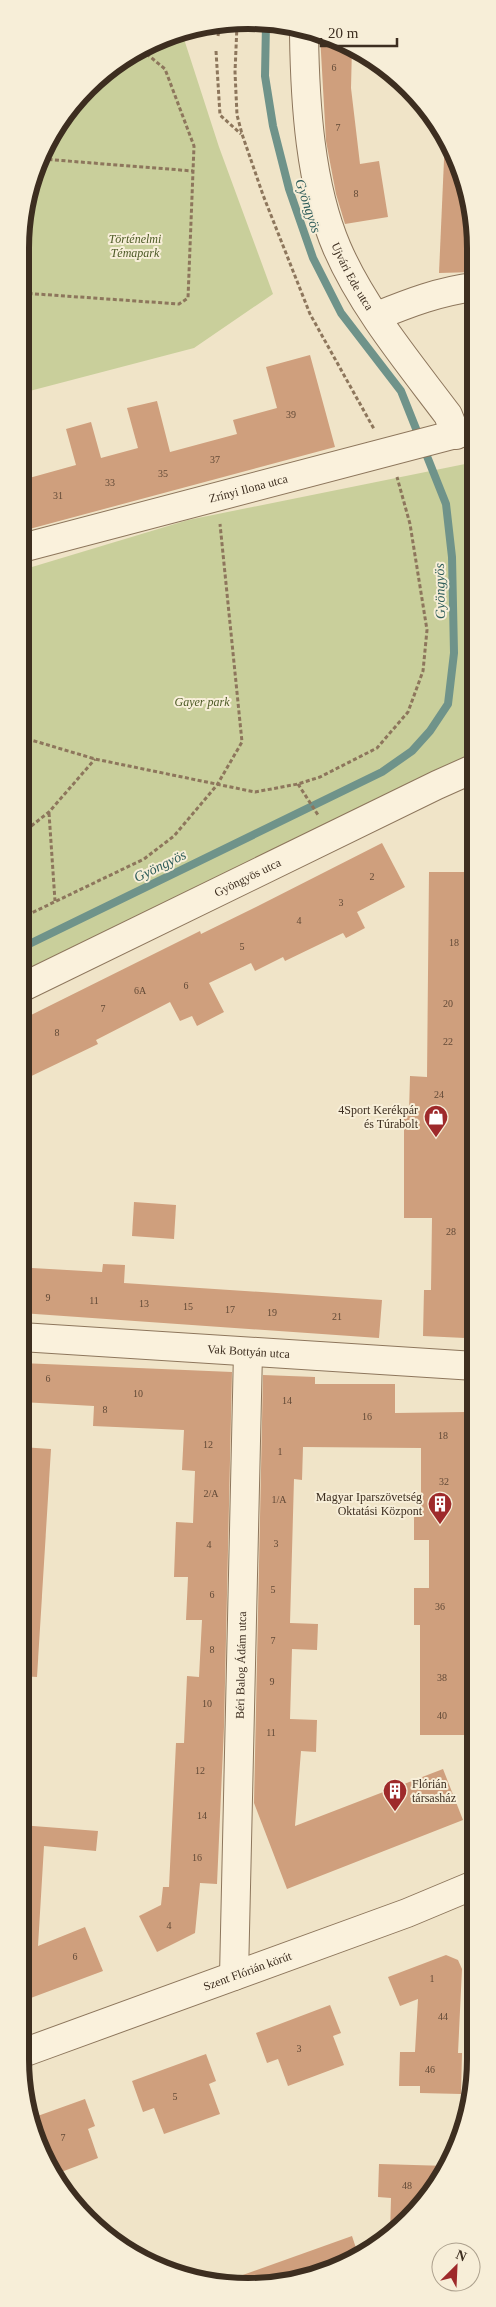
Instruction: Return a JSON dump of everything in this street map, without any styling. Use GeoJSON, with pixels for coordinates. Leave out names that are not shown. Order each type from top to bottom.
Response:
{"type":"FeatureCollection","features":[{"type":"Feature","properties":{"kind":"street","name":"Ujvári Ede utca"},"geometry":{"type":"LineString","coordinates":[[304,36],[306,94],[324,212],[338,250],[377,316],[448,415],[459,434]]}},
{"type":"Feature","properties":{"kind":"street"},"geometry":{"type":"LineString","coordinates":[[377,316],[419,299],[467,288]]}},
{"type":"Feature","properties":{"kind":"street","name":"Zrínyi Ilona utca"},"geometry":{"type":"LineString","coordinates":[[29,546],[397,462],[459,434]]}},
{"type":"Feature","properties":{"kind":"street","name":"Gyöngyös utca"},"geometry":{"type":"LineString","coordinates":[[29,984],[467,771]]}},
{"type":"Feature","properties":{"kind":"street","name":"Vak Bottyán utca"},"geometry":{"type":"LineString","coordinates":[[29,1338],[467,1366]]}},
{"type":"Feature","properties":{"kind":"street","name":"Béri Balog Ádám utca"},"geometry":{"type":"LineString","coordinates":[[234,1976],[248,1352]]}},
{"type":"Feature","properties":{"kind":"street","name":"Szent Flórián körút"},"geometry":{"type":"LineString","coordinates":[[29,2051],[418,1909],[467,1888]]}},
{"type":"Feature","properties":{"kind":"path"},"geometry":{"type":"LineString","coordinates":[[237,29],[235,72],[237,115],[263,196],[310,314],[376,432]]}},
{"type":"Feature","properties":{"kind":"path"},"geometry":{"type":"LineString","coordinates":[[218,36],[219,31]]}},
{"type":"Feature","properties":{"kind":"path"},"geometry":{"type":"LineString","coordinates":[[216,51],[220,115],[242,134]]}},
{"type":"Feature","properties":{"kind":"path"},"geometry":{"type":"LineString","coordinates":[[29,293],[179,304],[188,298],[194,146],[165,69],[145,54]]}},
{"type":"Feature","properties":{"kind":"path"},"geometry":{"type":"LineString","coordinates":[[47,159],[193,171]]}},
{"type":"Feature","properties":{"kind":"path"},"geometry":{"type":"LineString","coordinates":[[29,739],[95,759],[217,786],[256,792],[298,784],[320,777],[377,748],[408,712],[423,671],[427,630],[422,589],[397,462]]}},
{"type":"Feature","properties":{"kind":"path"},"geometry":{"type":"LineString","coordinates":[[29,914],[144,859],[174,836],[217,786],[242,742],[220,523]]}},
{"type":"Feature","properties":{"kind":"path"},"geometry":{"type":"LineString","coordinates":[[29,828],[49,812],[95,759]]}},
{"type":"Feature","properties":{"kind":"path"},"geometry":{"type":"LineString","coordinates":[[298,784],[322,819]]}},
{"type":"Feature","properties":{"kind":"path"},"geometry":{"type":"LineString","coordinates":[[49,812],[56,902]]}},
{"type":"Feature","properties":{"kind":"green space","name":"Történelmi Témapark"},"geometry":{"type":"Polygon","coordinates":[[[183,38],[219,147],[273,294],[194,348],[29,391],[29,234],[36,191],[45,164],[66,126],[83,103],[103,83],[138,58],[164,45],[183,38]]]}},
{"type":"Feature","properties":{"kind":"green space","name":"Gayer park"},"geometry":{"type":"Polygon","coordinates":[[[467,464],[467,766],[29,984],[29,568],[188,520],[467,464]]]}},
{"type":"Feature","properties":{"kind":"building"},"geometry":{"type":"Polygon","coordinates":[[[320,41],[352,55],[351,88],[360,164],[379,161],[388,217],[345,224],[336,194],[326,141],[320,41]]]}},
{"type":"Feature","properties":{"kind":"building"},"geometry":{"type":"Polygon","coordinates":[[[444,150],[456,178],[463,205],[467,234],[467,272],[439,273],[444,150]]]}},
{"type":"Feature","properties":{"kind":"building"},"geometry":{"type":"Polygon","coordinates":[[[310,355],[335,447],[29,529],[29,478],[76,465],[66,429],[91,422],[101,458],[138,448],[127,408],[157,401],[170,452],[237,434],[233,420],[277,408],[266,367],[310,355]]]}},
{"type":"Feature","properties":{"kind":"building"},"geometry":{"type":"Polygon","coordinates":[[[382,843],[405,887],[357,912],[365,928],[346,938],[343,933],[285,961],[283,957],[255,971],[251,963],[209,983],[224,1012],[197,1026],[192,1016],[180,1021],[170,1002],[96,1040],[98,1044],[29,1077],[29,1016],[200,931],[201,934],[382,843]]]}},
{"type":"Feature","properties":{"kind":"building"},"geometry":{"type":"Polygon","coordinates":[[[429,872],[467,872],[467,1289],[465,1338],[423,1336],[424,1290],[431,1290],[432,1218],[404,1218],[404,1113],[409,1113],[410,1076],[427,1077],[429,872]]]}},
{"type":"Feature","properties":{"kind":"building"},"geometry":{"type":"Polygon","coordinates":[[[134,1202],[176,1205],[174,1239],[132,1236],[134,1202]]]}},
{"type":"Feature","properties":{"kind":"building"},"geometry":{"type":"Polygon","coordinates":[[[103,1264],[125,1265],[124,1283],[382,1300],[379,1338],[29,1314],[29,1278],[31,1278],[32,1268],[102,1272],[103,1264]]]}},
{"type":"Feature","properties":{"kind":"building"},"geometry":{"type":"Polygon","coordinates":[[[29,1363],[232,1372],[224,1727],[217,1884],[200,1883],[195,1933],[157,1952],[139,1916],[161,1905],[163,1887],[169,1887],[176,1743],[184,1743],[187,1676],[199,1677],[202,1620],[186,1620],[188,1577],[174,1577],[176,1522],[193,1523],[195,1471],[182,1470],[184,1430],[93,1426],[94,1406],[29,1402],[29,1363]]]}},
{"type":"Feature","properties":{"kind":"building"},"geometry":{"type":"Polygon","coordinates":[[[263,1375],[315,1377],[315,1384],[395,1384],[395,1413],[466,1412],[464,1735],[420,1735],[420,1625],[414,1625],[414,1588],[429,1588],[429,1540],[414,1540],[414,1510],[421,1510],[421,1448],[303,1447],[302,1480],[294,1479],[290,1623],[318,1624],[317,1650],[292,1649],[290,1719],[317,1720],[316,1752],[301,1751],[295,1826],[443,1769],[463,1820],[287,1889],[254,1803],[263,1375]]]}},
{"type":"Feature","properties":{"kind":"building"},"geometry":{"type":"Polygon","coordinates":[[[29,1448],[51,1449],[37,1677],[29,1677],[29,1448]]]}},
{"type":"Feature","properties":{"kind":"building"},"geometry":{"type":"Polygon","coordinates":[[[29,1826],[98,1831],[96,1851],[44,1846],[38,1946],[85,1927],[103,1971],[29,1999],[29,1826]]]}},
{"type":"Feature","properties":{"kind":"building"},"geometry":{"type":"Polygon","coordinates":[[[446,1955],[458,1960],[462,1969],[458,2053],[462,2053],[461,2094],[420,2093],[420,2086],[399,2086],[400,2052],[415,2052],[418,1999],[400,2006],[388,1977],[446,1955]]]}},
{"type":"Feature","properties":{"kind":"building"},"geometry":{"type":"Polygon","coordinates":[[[330,2005],[341,2033],[333,2036],[344,2065],[288,2086],[278,2059],[267,2063],[256,2033],[330,2005]]]}},
{"type":"Feature","properties":{"kind":"building"},"geometry":{"type":"Polygon","coordinates":[[[206,2054],[216,2081],[209,2084],[220,2114],[164,2134],[154,2108],[143,2112],[132,2081],[206,2054]]]}},
{"type":"Feature","properties":{"kind":"building"},"geometry":{"type":"Polygon","coordinates":[[[85,2099],[95,2126],[88,2129],[98,2158],[60,2172],[45,2143],[36,2117],[85,2099]]]}},
{"type":"Feature","properties":{"kind":"building"},"geometry":{"type":"Polygon","coordinates":[[[379,2164],[440,2166],[413,2204],[390,2226],[391,2198],[378,2197],[379,2164]]]}},
{"type":"Feature","properties":{"kind":"building"},"geometry":{"type":"Polygon","coordinates":[[[352,2236],[357,2250],[332,2262],[305,2271],[262,2278],[240,2278],[240,2276],[352,2236]]]}},
{"type":"Feature","properties":{"kind":"waterway","name":"Gyöngyös"},"geometry":{"type":"LineString","coordinates":[[29,944],[382,772],[412,751],[430,731],[448,704],[454,653],[452,557],[446,504],[401,391],[341,313],[313,258],[289,189],[273,126],[265,76],[266,30]]}},
{"type":"Feature","properties":{"kind":"place","name":"4Sport Kerékpár és Túrabolt"},"geometry":{"type":"Point","coordinates":[436,1138]}},
{"type":"Feature","properties":{"kind":"place","name":"Magyar Iparszövetség Oktatási Központ"},"geometry":{"type":"Point","coordinates":[440,1525]}},
{"type":"Feature","properties":{"kind":"place","name":"Flórián társasház"},"geometry":{"type":"Point","coordinates":[395,1812]}}]}
